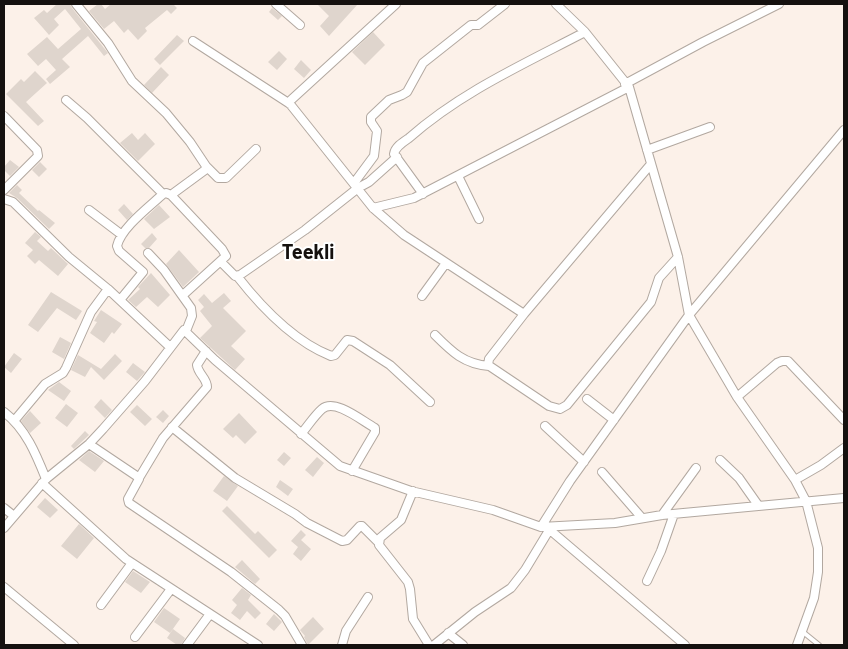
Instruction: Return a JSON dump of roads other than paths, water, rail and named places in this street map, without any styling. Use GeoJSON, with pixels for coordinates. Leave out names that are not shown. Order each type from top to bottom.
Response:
{"type":"FeatureCollection","features":[{"type":"Feature","properties":{"kind":"street"},"geometry":{"type":"LineString","coordinates":[[76,4],[108,43],[132,81],[166,113],[190,142],[207,167],[218,178],[226,178],[256,149]]}},
{"type":"Feature","properties":{"kind":"street"},"geometry":{"type":"LineString","coordinates":[[276,4],[300,25]]}},
{"type":"Feature","properties":{"kind":"street"},"geometry":{"type":"LineString","coordinates":[[290,104],[291,100],[396,4]]}},
{"type":"Feature","properties":{"kind":"street"},"geometry":{"type":"LineString","coordinates":[[236,276],[305,230],[356,186],[374,156],[377,131],[371,122],[371,116],[389,100],[405,93],[423,63],[471,25],[478,26],[505,4]]}},
{"type":"Feature","properties":{"kind":"street"},"geometry":{"type":"LineString","coordinates":[[556,4],[585,32],[627,86],[678,257],[689,315],[737,398],[795,480],[806,502],[818,548],[818,572],[814,598],[797,645]]}},
{"type":"Feature","properties":{"kind":"street"},"geometry":{"type":"LineString","coordinates":[[373,208],[423,194],[779,4]]}},
{"type":"Feature","properties":{"kind":"street"},"geometry":{"type":"LineString","coordinates":[[423,194],[394,153],[396,148],[421,126],[450,105],[585,32]]}},
{"type":"Feature","properties":{"kind":"street"},"geometry":{"type":"LineString","coordinates":[[193,41],[290,104],[373,208],[404,235],[524,314]]}},
{"type":"Feature","properties":{"kind":"street"},"geometry":{"type":"LineString","coordinates":[[66,100],[87,118],[162,194]]}},
{"type":"Feature","properties":{"kind":"street"},"geometry":{"type":"LineString","coordinates":[[4,116],[37,150],[38,156],[4,190]]}},
{"type":"Feature","properties":{"kind":"street"},"geometry":{"type":"LineString","coordinates":[[647,150],[710,127]]}},
{"type":"Feature","properties":{"kind":"street"},"geometry":{"type":"LineString","coordinates":[[541,527],[570,481],[689,315],[844,130]]}},
{"type":"Feature","properties":{"kind":"street"},"geometry":{"type":"LineString","coordinates":[[356,186],[369,182],[397,158]]}},
{"type":"Feature","properties":{"kind":"street"},"geometry":{"type":"LineString","coordinates":[[489,366],[489,359],[524,314],[651,164]]}},
{"type":"Feature","properties":{"kind":"street"},"geometry":{"type":"LineString","coordinates":[[171,195],[207,167]]}},
{"type":"Feature","properties":{"kind":"street"},"geometry":{"type":"LineString","coordinates":[[458,176],[479,219]]}},
{"type":"Feature","properties":{"kind":"street"},"geometry":{"type":"LineString","coordinates":[[120,300],[143,272],[118,249],[117,244],[122,235],[162,194],[166,193],[171,195],[222,249],[226,256],[183,295]]}},
{"type":"Feature","properties":{"kind":"street"},"geometry":{"type":"LineString","coordinates":[[5,198],[13,202],[69,258],[108,289],[170,347]]}},
{"type":"Feature","properties":{"kind":"street"},"geometry":{"type":"LineString","coordinates":[[89,210],[122,235]]}},
{"type":"Feature","properties":{"kind":"street"},"geometry":{"type":"LineString","coordinates":[[4,528],[44,481],[89,444],[129,400],[183,331],[186,331],[192,316],[191,308],[164,270],[148,253]]}},
{"type":"Feature","properties":{"kind":"street"},"geometry":{"type":"LineString","coordinates":[[435,335],[454,353],[470,363],[489,366],[549,406],[560,409],[567,406],[651,302],[659,278],[678,257]]}},
{"type":"Feature","properties":{"kind":"street"},"geometry":{"type":"LineString","coordinates":[[221,262],[236,276],[269,314],[301,339],[332,356],[335,355],[347,340],[353,341],[390,365],[430,402]]}},
{"type":"Feature","properties":{"kind":"street"},"geometry":{"type":"LineString","coordinates":[[422,296],[446,263]]}},
{"type":"Feature","properties":{"kind":"street"},"geometry":{"type":"LineString","coordinates":[[14,421],[45,384],[66,368],[90,312],[108,289]]}},
{"type":"Feature","properties":{"kind":"street"},"geometry":{"type":"LineString","coordinates":[[186,331],[206,351],[340,466],[413,491],[493,510],[541,527],[551,529],[615,523],[662,514],[844,498]]}},
{"type":"Feature","properties":{"kind":"street"},"geometry":{"type":"LineString","coordinates":[[206,351],[197,365],[198,371],[204,377],[208,387],[163,438],[128,499],[130,504],[230,572],[279,610],[285,616],[302,645]]}},
{"type":"Feature","properties":{"kind":"street"},"geometry":{"type":"LineString","coordinates":[[737,398],[777,363],[782,361],[788,362],[844,420]]}},
{"type":"Feature","properties":{"kind":"street"},"geometry":{"type":"LineString","coordinates":[[587,399],[614,420]]}},
{"type":"Feature","properties":{"kind":"street"},"geometry":{"type":"LineString","coordinates":[[301,434],[323,408],[332,405],[340,407],[375,428],[376,432],[352,471]]}},
{"type":"Feature","properties":{"kind":"street"},"geometry":{"type":"LineString","coordinates":[[4,412],[24,434],[36,454],[44,481],[115,551],[253,644]]}},
{"type":"Feature","properties":{"kind":"street"},"geometry":{"type":"LineString","coordinates":[[546,426],[584,462]]}},
{"type":"Feature","properties":{"kind":"street"},"geometry":{"type":"LineString","coordinates":[[172,427],[235,478],[342,542],[347,540],[362,526],[379,543],[408,582],[413,620],[429,645]]}},
{"type":"Feature","properties":{"kind":"street"},"geometry":{"type":"LineString","coordinates":[[89,444],[139,478]]}},
{"type":"Feature","properties":{"kind":"street"},"geometry":{"type":"LineString","coordinates":[[795,480],[822,465],[844,448]]}},
{"type":"Feature","properties":{"kind":"street"},"geometry":{"type":"LineString","coordinates":[[720,460],[739,478],[758,505]]}},
{"type":"Feature","properties":{"kind":"street"},"geometry":{"type":"LineString","coordinates":[[662,514],[696,468]]}},
{"type":"Feature","properties":{"kind":"street"},"geometry":{"type":"LineString","coordinates":[[602,472],[642,518]]}},
{"type":"Feature","properties":{"kind":"street"},"geometry":{"type":"LineString","coordinates":[[379,543],[380,538],[401,520],[413,491]]}},
{"type":"Feature","properties":{"kind":"street"},"geometry":{"type":"LineString","coordinates":[[4,508],[14,516]]}},
{"type":"Feature","properties":{"kind":"street"},"geometry":{"type":"LineString","coordinates":[[647,581],[661,551],[674,514]]}},
{"type":"Feature","properties":{"kind":"street"},"geometry":{"type":"LineString","coordinates":[[434,645],[475,612],[511,588],[551,529]]}},
{"type":"Feature","properties":{"kind":"street"},"geometry":{"type":"LineString","coordinates":[[551,529],[685,645]]}},
{"type":"Feature","properties":{"kind":"street"},"geometry":{"type":"LineString","coordinates":[[101,605],[132,563]]}},
{"type":"Feature","properties":{"kind":"street"},"geometry":{"type":"LineString","coordinates":[[4,587],[74,645]]}},
{"type":"Feature","properties":{"kind":"street"},"geometry":{"type":"LineString","coordinates":[[135,637],[171,589]]}},
{"type":"Feature","properties":{"kind":"street"},"geometry":{"type":"LineString","coordinates":[[342,645],[346,631],[368,597]]}},
{"type":"Feature","properties":{"kind":"street"},"geometry":{"type":"LineString","coordinates":[[187,645],[210,614]]}},
{"type":"Feature","properties":{"kind":"street"},"geometry":{"type":"LineString","coordinates":[[448,633],[463,645]]}},
{"type":"Feature","properties":{"kind":"lane"},"geometry":{"type":"LineString","coordinates":[[803,632],[819,645]]}},
{"type":"Feature","properties":{"kind":"district","name":"Teekli"},"geometry":{"type":"Point","coordinates":[308,252]}}]}
